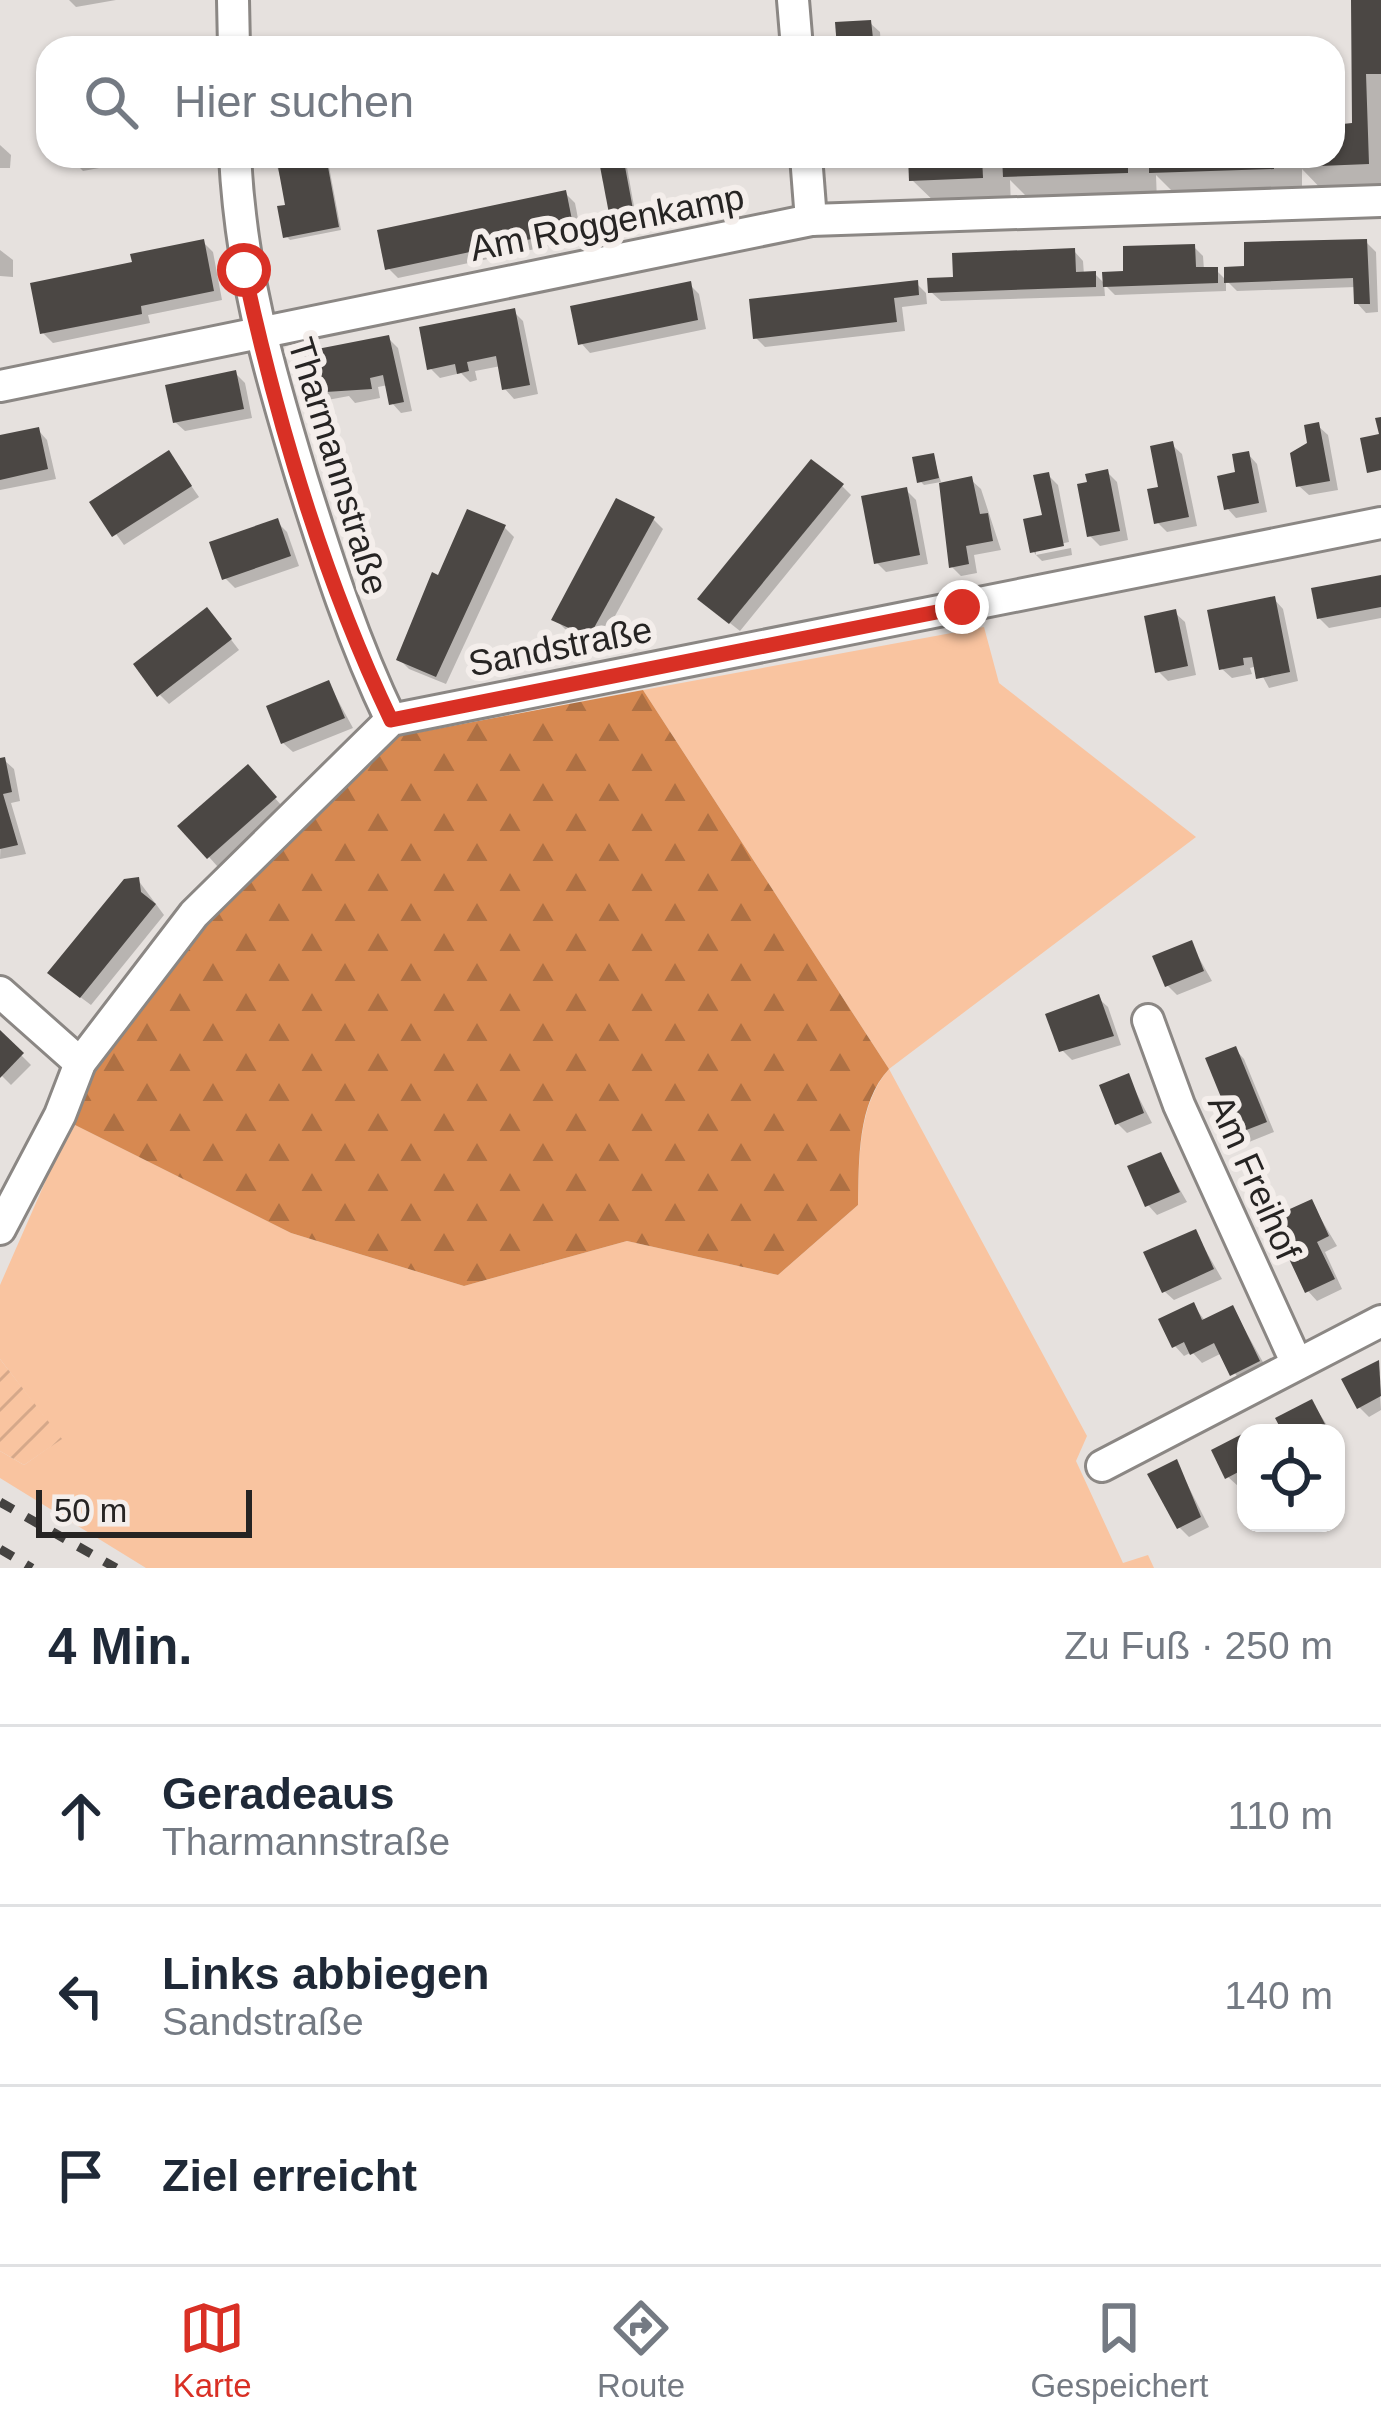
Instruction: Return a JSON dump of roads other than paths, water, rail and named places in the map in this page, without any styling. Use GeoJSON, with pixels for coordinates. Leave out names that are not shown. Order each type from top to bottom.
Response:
{"type":"FeatureCollection","features":[{"type":"Feature","properties":{"kind":"street"},"geometry":{"type":"LineString","coordinates":[[233,0],[234,36]]}},
{"type":"Feature","properties":{"kind":"street"},"geometry":{"type":"LineString","coordinates":[[793,0],[796,36]]}},
{"type":"Feature","properties":{"kind":"street","name":"Tharmannstraße"},"geometry":{"type":"LineString","coordinates":[[237,168],[240,242],[257,331],[349,633],[391,720]]}},
{"type":"Feature","properties":{"kind":"street"},"geometry":{"type":"LineString","coordinates":[[807,168],[811,220]]}},
{"type":"Feature","properties":{"kind":"street","name":"Am Roggenkamp"},"geometry":{"type":"LineString","coordinates":[[0,386],[811,220],[1381,201]]}},
{"type":"Feature","properties":{"kind":"street","name":"Sandstraße"},"geometry":{"type":"LineString","coordinates":[[391,720],[1381,523]]}},
{"type":"Feature","properties":{"kind":"street"},"geometry":{"type":"LineString","coordinates":[[0,1229],[60,1115],[80,1063],[194,914],[391,720]]}},
{"type":"Feature","properties":{"kind":"street"},"geometry":{"type":"LineString","coordinates":[[0,992],[80,1063]]}},
{"type":"Feature","properties":{"kind":"street","name":"Am Freihof"},"geometry":{"type":"LineString","coordinates":[[1148,1020],[1179,1105],[1297,1364]]}},
{"type":"Feature","properties":{"kind":"street"},"geometry":{"type":"LineString","coordinates":[[1102,1466],[1381,1321]]}},
{"type":"Feature","properties":{"kind":"railway"},"geometry":{"type":"LineString","coordinates":[[0,1502],[116,1568]]}},
{"type":"Feature","properties":{"kind":"railway"},"geometry":{"type":"LineString","coordinates":[[0,1549],[32,1568]]}}]}
